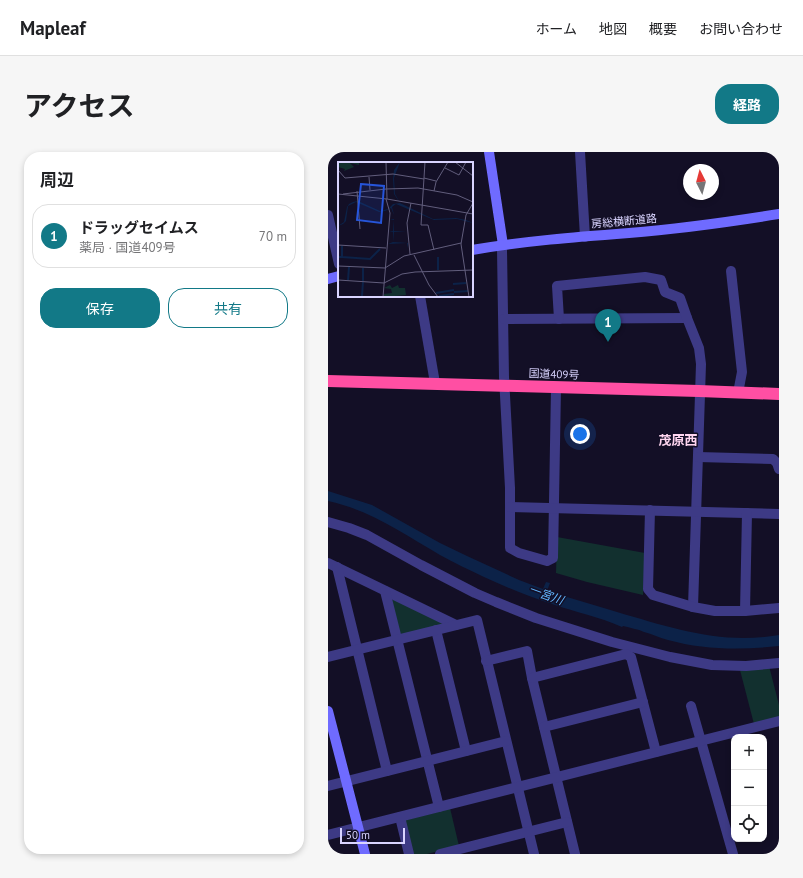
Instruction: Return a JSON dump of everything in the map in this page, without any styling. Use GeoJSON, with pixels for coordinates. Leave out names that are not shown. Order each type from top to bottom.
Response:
{"type":"FeatureCollection","features":[{"type":"Feature","properties":{"kind":"highway","name":"国道409号"},"geometry":{"type":"LineString","coordinates":[[328,381],[779,394]]}},
{"type":"Feature","properties":{"kind":"street"},"geometry":{"type":"LineString","coordinates":[[489,152],[503,245],[505,386],[509,447],[510,548],[519,553],[547,562],[553,558],[556,388]]}},
{"type":"Feature","properties":{"kind":"street"},"geometry":{"type":"LineString","coordinates":[[580,152],[585,237]]}},
{"type":"Feature","properties":{"kind":"street","name":"房総横断道路"},"geometry":{"type":"LineString","coordinates":[[473,250],[503,245],[672,229],[738,221],[779,214]]}},
{"type":"Feature","properties":{"kind":"street"},"geometry":{"type":"LineString","coordinates":[[328,215],[338,260]]}},
{"type":"Feature","properties":{"kind":"street"},"geometry":{"type":"LineString","coordinates":[[731,271],[742,372],[738,393]]}},
{"type":"Feature","properties":{"kind":"street"},"geometry":{"type":"LineString","coordinates":[[328,279],[338,276]]}},
{"type":"Feature","properties":{"kind":"street"},"geometry":{"type":"LineString","coordinates":[[560,319],[557,286],[644,277],[661,280],[665,292],[680,298],[699,348],[701,364],[693,607]]}},
{"type":"Feature","properties":{"kind":"street"},"geometry":{"type":"LineString","coordinates":[[420,297],[435,383]]}},
{"type":"Feature","properties":{"kind":"street"},"geometry":{"type":"LineString","coordinates":[[504,319],[687,318]]}},
{"type":"Feature","properties":{"kind":"street"},"geometry":{"type":"LineString","coordinates":[[698,457],[773,459],[777,463],[779,469]]}},
{"type":"Feature","properties":{"kind":"street"},"geometry":{"type":"LineString","coordinates":[[510,507],[779,514]]}},
{"type":"Feature","properties":{"kind":"street"},"geometry":{"type":"LineString","coordinates":[[650,510],[648,589],[652,595],[693,607],[715,611],[745,611],[779,608]]}},
{"type":"Feature","properties":{"kind":"street"},"geometry":{"type":"LineString","coordinates":[[745,611],[747,513]]}},
{"type":"Feature","properties":{"kind":"street"},"geometry":{"type":"LineString","coordinates":[[328,522],[367,535],[421,565],[496,602],[536,618],[612,642],[670,657],[712,665],[746,666],[779,663]]}},
{"type":"Feature","properties":{"kind":"street"},"geometry":{"type":"LineString","coordinates":[[333,565],[456,625]]}},
{"type":"Feature","properties":{"kind":"street"},"geometry":{"type":"LineString","coordinates":[[333,565],[357,650],[387,771]]}},
{"type":"Feature","properties":{"kind":"street"},"geometry":{"type":"LineString","coordinates":[[385,591],[439,807]]}},
{"type":"Feature","properties":{"kind":"street"},"geometry":{"type":"LineString","coordinates":[[328,657],[477,620],[534,854]]}},
{"type":"Feature","properties":{"kind":"street"},"geometry":{"type":"LineString","coordinates":[[436,630],[466,751]]}},
{"type":"Feature","properties":{"kind":"street"},"geometry":{"type":"LineString","coordinates":[[486,661],[526,651],[575,854]]}},
{"type":"Feature","properties":{"kind":"street"},"geometry":{"type":"LineString","coordinates":[[532,678],[626,654],[631,657],[656,752]]}},
{"type":"Feature","properties":{"kind":"street"},"geometry":{"type":"LineString","coordinates":[[544,727],[643,702]]}},
{"type":"Feature","properties":{"kind":"street"},"geometry":{"type":"LineString","coordinates":[[691,706],[733,854]]}},
{"type":"Feature","properties":{"kind":"street"},"geometry":{"type":"LineString","coordinates":[[328,711],[365,854]]}},
{"type":"Feature","properties":{"kind":"street"},"geometry":{"type":"LineString","coordinates":[[328,835],[779,721]]}},
{"type":"Feature","properties":{"kind":"street"},"geometry":{"type":"LineString","coordinates":[[328,786],[506,741]]}},
{"type":"Feature","properties":{"kind":"street"},"geometry":{"type":"LineString","coordinates":[[400,817],[409,854]]}},
{"type":"Feature","properties":{"kind":"street"},"geometry":{"type":"LineString","coordinates":[[440,854],[567,822]]}},
{"type":"Feature","properties":{"kind":"green space"},"geometry":{"type":"Polygon","coordinates":[[[557,537],[645,553],[643,595],[556,573],[557,537]]]}},
{"type":"Feature","properties":{"kind":"green space"},"geometry":{"type":"Polygon","coordinates":[[[395,599],[443,621],[441,626],[401,636],[390,601],[395,599]]]}},
{"type":"Feature","properties":{"kind":"green space"},"geometry":{"type":"Polygon","coordinates":[[[769,666],[779,705],[779,718],[754,724],[740,670],[769,666]]]}},
{"type":"Feature","properties":{"kind":"green space"},"geometry":{"type":"Polygon","coordinates":[[[450,808],[459,846],[427,854],[412,854],[405,820],[450,808]]]}},
{"type":"Feature","properties":{"kind":"water","name":"一宮川"},"geometry":{"type":"Polygon","coordinates":[[[328,491],[372,505],[440,543],[519,580],[543,589],[546,582],[550,583],[547,591],[657,624],[697,633],[737,638],[758,638],[779,635],[779,646],[723,648],[695,646],[665,639],[637,629],[622,627],[596,617],[543,601],[456,564],[400,531],[358,510],[328,501],[328,491]]]}},
{"type":"Feature","properties":{"kind":"place","name":"ドラッグセイムス"},"geometry":{"type":"Point","coordinates":[608,342]}},
{"type":"Feature","properties":{"kind":"district","name":"茂原西"},"geometry":{"type":"Point","coordinates":[678,440]}}]}
